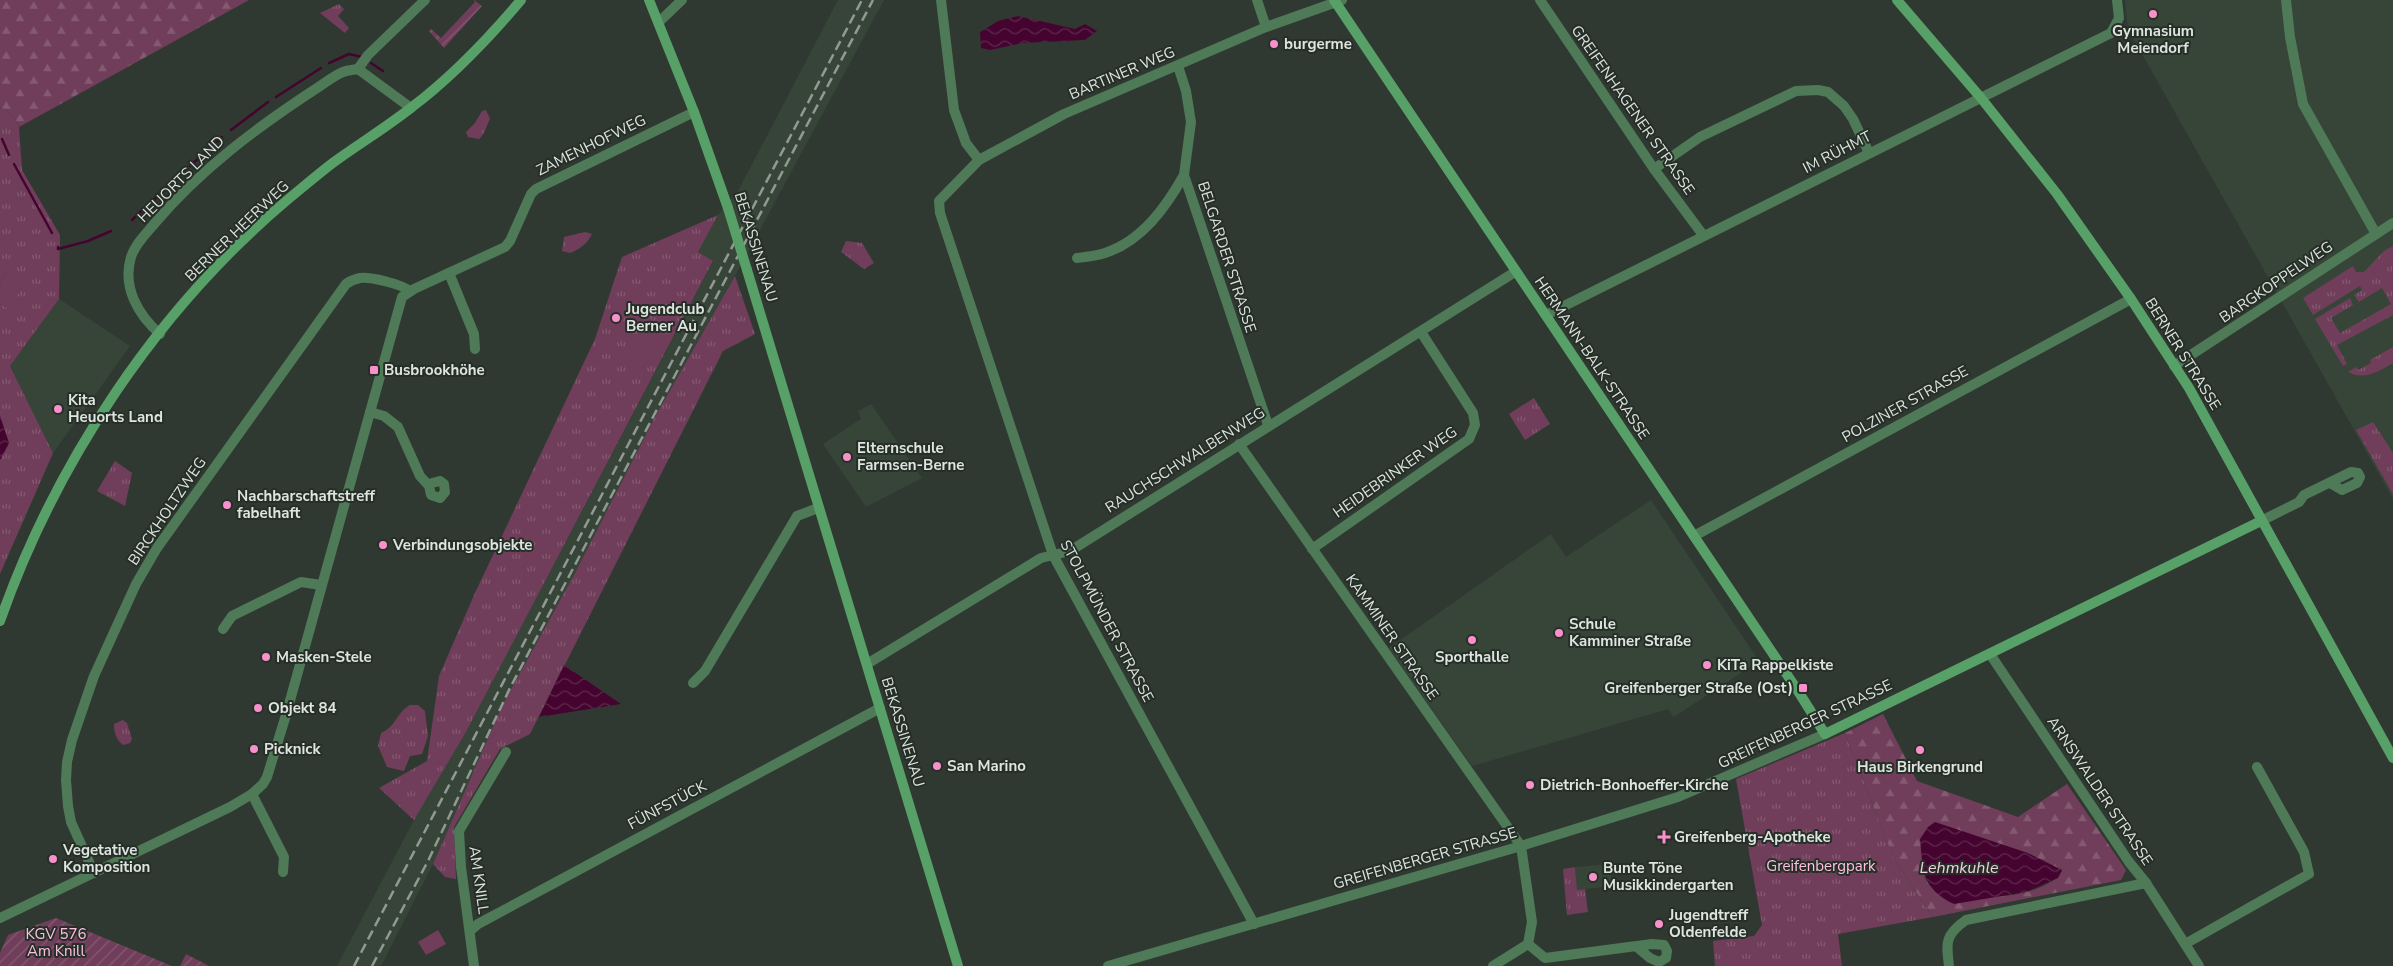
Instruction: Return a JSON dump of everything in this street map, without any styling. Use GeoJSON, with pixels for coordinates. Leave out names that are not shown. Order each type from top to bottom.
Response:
{"type":"FeatureCollection","features":[{"type":"Feature","properties":{"kind":"street"},"geometry":{"type":"LineString","coordinates":[[411,108],[358,69],[368,55],[425,0]]}},
{"type":"Feature","properties":{"kind":"street","name":"BERNER HEERWEG"},"geometry":{"type":"LineString","coordinates":[[0,620],[27,551],[60,483],[98,418],[160,334],[224,260],[284,203],[334,162],[411,108],[463,63],[521,0]]}},
{"type":"Feature","properties":{"kind":"street","name":"BEKASSINENAU"},"geometry":{"type":"LineString","coordinates":[[649,0],[694,112],[728,208],[958,966]]}},
{"type":"Feature","properties":{"kind":"street"},"geometry":{"type":"LineString","coordinates":[[659,22],[682,0]]}},
{"type":"Feature","properties":{"kind":"street"},"geometry":{"type":"LineString","coordinates":[[941,0],[954,110],[966,143],[979,160]]}},
{"type":"Feature","properties":{"kind":"street"},"geometry":{"type":"LineString","coordinates":[[1257,0],[1266,27]]}},
{"type":"Feature","properties":{"kind":"street","name":"BARTINER WEG"},"geometry":{"type":"LineString","coordinates":[[939,201],[979,160],[1064,114],[1266,27],[1337,0]]}},
{"type":"Feature","properties":{"kind":"street","name":"HERMANN-BALK-STRASSE"},"geometry":{"type":"LineString","coordinates":[[1337,0],[1515,272],[1546,315],[1825,734]]}},
{"type":"Feature","properties":{"kind":"street","name":"GREIFENHAGENER STRASSE"},"geometry":{"type":"LineString","coordinates":[[1540,0],[1654,168],[1703,235]]}},
{"type":"Feature","properties":{"kind":"street","name":"BERNER STRASSE"},"geometry":{"type":"LineString","coordinates":[[1897,0],[1981,98],[2057,194],[2131,299],[2174,366],[2393,758]]}},
{"type":"Feature","properties":{"kind":"street","name":"IM RÜHMT"},"geometry":{"type":"LineString","coordinates":[[1546,315],[2111,33],[2119,18],[2117,0]]}},
{"type":"Feature","properties":{"kind":"street"},"geometry":{"type":"LineString","coordinates":[[2286,0],[2290,37],[2302,104],[2376,234]]}},
{"type":"Feature","properties":{"kind":"street","name":"BELGARDER STRASSE"},"geometry":{"type":"LineString","coordinates":[[1178,66],[1186,91],[1191,122],[1184,175],[1268,426]]}},
{"type":"Feature","properties":{"kind":"street","name":"HEUORTS LAND"},"geometry":{"type":"LineString","coordinates":[[160,334],[141,315],[131,291],[130,259],[141,240],[169,207],[236,145],[280,112],[343,72],[358,69]]}},
{"type":"Feature","properties":{"kind":"street"},"geometry":{"type":"LineString","coordinates":[[1654,168],[1700,137],[1796,91],[1818,90],[1828,92],[1844,106],[1853,119],[1869,153]]}},
{"type":"Feature","properties":{"kind":"street","name":"ZAMENHOFWEG"},"geometry":{"type":"LineString","coordinates":[[409,291],[504,247],[510,241],[531,194],[536,189],[694,112]]}},
{"type":"Feature","properties":{"kind":"street"},"geometry":{"type":"LineString","coordinates":[[1077,258],[1105,253],[1135,237],[1157,216],[1184,175]]}},
{"type":"Feature","properties":{"kind":"street","name":"STOLPMÜNDER STRASSE"},"geometry":{"type":"LineString","coordinates":[[939,201],[940,213],[1053,555],[1254,924]]}},
{"type":"Feature","properties":{"kind":"street","name":"BARGKOPPELWEG"},"geometry":{"type":"LineString","coordinates":[[2174,366],[2393,222]]}},
{"type":"Feature","properties":{"kind":"street","name":"RAUCHSCHWALBENWEG"},"geometry":{"type":"LineString","coordinates":[[867,664],[1041,558],[1070,550],[1515,272]]}},
{"type":"Feature","properties":{"kind":"street"},"geometry":{"type":"LineString","coordinates":[[449,274],[474,334],[474,349]]}},
{"type":"Feature","properties":{"kind":"street","name":"BIRCKHOLTZWEG"},"geometry":{"type":"LineString","coordinates":[[94,873],[69,813],[66,789],[67,762],[89,690],[136,584],[178,518],[346,284],[355,279],[367,278],[403,286],[409,291]]}},
{"type":"Feature","properties":{"kind":"street"},"geometry":{"type":"LineString","coordinates":[[0,918],[230,807],[252,794],[267,777],[398,306],[402,297],[409,291]]}},
{"type":"Feature","properties":{"kind":"street","name":"POLZINER STRASSE"},"geometry":{"type":"LineString","coordinates":[[1694,536],[2131,299]]}},
{"type":"Feature","properties":{"kind":"street","name":"HEIDEBRINKER WEG"},"geometry":{"type":"LineString","coordinates":[[1312,549],[1469,439],[1475,425],[1473,413],[1421,332]]}},
{"type":"Feature","properties":{"kind":"street"},"geometry":{"type":"LineString","coordinates":[[370,412],[388,419],[398,427],[420,476],[429,486]]}},
{"type":"Feature","properties":{"kind":"street","name":"KAMMINER STRASSE"},"geometry":{"type":"LineString","coordinates":[[1239,444],[1521,846]]}},
{"type":"Feature","properties":{"kind":"street"},"geometry":{"type":"LineString","coordinates":[[2261,521],[2299,502],[2304,495],[2330,483]]}},
{"type":"Feature","properties":{"kind":"street"},"geometry":{"type":"LineString","coordinates":[[693,683],[705,670],[797,516],[818,508]]}},
{"type":"Feature","properties":{"kind":"street","name":"GREIFENBERGER STRASSE"},"geometry":{"type":"LineString","coordinates":[[1108,966],[1134,962],[1254,924],[1521,846],[1678,797],[1825,734],[2261,521]]}},
{"type":"Feature","properties":{"kind":"street"},"geometry":{"type":"LineString","coordinates":[[223,629],[232,616],[301,582],[321,585]]}},
{"type":"Feature","properties":{"kind":"street","name":"ARNSWALDER STRASSE"},"geometry":{"type":"LineString","coordinates":[[1990,654],[2129,862],[2146,883],[2199,966]]}},
{"type":"Feature","properties":{"kind":"street","name":"FÜNFSTÜCK"},"geometry":{"type":"LineString","coordinates":[[470,931],[478,924],[880,708]]}},
{"type":"Feature","properties":{"kind":"street","name":"AM KNILL"},"geometry":{"type":"LineString","coordinates":[[474,966],[461,867],[459,831],[506,752]]}},
{"type":"Feature","properties":{"kind":"street"},"geometry":{"type":"LineString","coordinates":[[2184,944],[2309,874],[2304,852],[2258,767]]}},
{"type":"Feature","properties":{"kind":"street"},"geometry":{"type":"LineString","coordinates":[[252,794],[284,857],[283,872]]}},
{"type":"Feature","properties":{"kind":"street"},"geometry":{"type":"LineString","coordinates":[[1493,966],[1528,944],[1532,922],[1521,846]]}},
{"type":"Feature","properties":{"kind":"street"},"geometry":{"type":"LineString","coordinates":[[1949,966],[1946,942],[1953,929],[1966,920],[2146,883]]}},
{"type":"Feature","properties":{"kind":"street"},"geometry":{"type":"LineString","coordinates":[[1528,944],[1545,958],[1637,947]]}},
{"type":"Feature","properties":{"kind":"shaded area"},"geometry":{"type":"Polygon","coordinates":[[[838,0],[884,0],[735,276],[655,417],[574,575],[503,704],[433,864],[381,966],[337,966],[414,820],[466,732],[713,262],[698,252],[718,215],[738,191],[838,0]]]}},
{"type":"Feature","properties":{"kind":"shaded area"},"geometry":{"type":"Polygon","coordinates":[[[2125,0],[2393,0],[2393,499],[2128,29],[2125,0]]]}},
{"type":"Feature","properties":{"kind":"shaded area","name":"Kita Heuorts Land"},"geometry":{"type":"Polygon","coordinates":[[[59,299],[130,346],[53,453],[10,366],[59,299]]]}},
{"type":"Feature","properties":{"kind":"shaded area"},"geometry":{"type":"Polygon","coordinates":[[[871,404],[922,478],[866,507],[823,444],[861,419],[858,411],[871,404]]]}},
{"type":"Feature","properties":{"kind":"shaded area","name":"Schule Kamminer Straße"},"geometry":{"type":"Polygon","coordinates":[[[1651,500],[1759,661],[1674,717],[1668,709],[1472,766],[1389,648],[1551,534],[1566,557],[1651,500]]]}},
{"type":"Feature","properties":{"kind":"shaded area","name":"Bunte Töne Musikkindergarten"},"geometry":{"type":"Polygon","coordinates":[[[1610,864],[1612,886],[1577,890],[1575,867],[1610,864]]]}},
{"type":"Feature","properties":{"kind":"green space"},"geometry":{"type":"Polygon","coordinates":[[[0,0],[249,0],[19,127],[13,115],[0,107],[0,0]]]}},
{"type":"Feature","properties":{"kind":"green space"},"geometry":{"type":"Polygon","coordinates":[[[474,0],[482,6],[444,48],[429,31],[431,29],[441,38],[475,2],[474,0]]]}},
{"type":"Feature","properties":{"kind":"green space"},"geometry":{"type":"Polygon","coordinates":[[[339,4],[344,9],[338,16],[349,28],[345,33],[320,13],[339,4]]]}},
{"type":"Feature","properties":{"kind":"green space"},"geometry":{"type":"Polygon","coordinates":[[[0,107],[13,115],[19,127],[22,170],[60,235],[59,299],[10,366],[53,453],[0,574],[0,460],[9,443],[0,416],[0,304],[10,309],[6,273],[0,285],[0,107]]]}},
{"type":"Feature","properties":{"kind":"green space"},"geometry":{"type":"Polygon","coordinates":[[[486,110],[490,119],[483,135],[479,139],[468,137],[466,132],[475,123],[482,111],[486,110]]]}},
{"type":"Feature","properties":{"kind":"green space"},"geometry":{"type":"Polygon","coordinates":[[[718,215],[698,252],[713,261],[466,732],[414,820],[379,788],[427,761],[439,676],[475,593],[595,339],[622,257],[718,215]]]}},
{"type":"Feature","properties":{"kind":"green space"},"geometry":{"type":"Polygon","coordinates":[[[585,232],[592,234],[583,246],[570,253],[562,251],[564,237],[585,232]]]}},
{"type":"Feature","properties":{"kind":"green space"},"geometry":{"type":"Polygon","coordinates":[[[846,241],[862,243],[874,263],[864,269],[841,252],[846,241]]]}},
{"type":"Feature","properties":{"kind":"green space"},"geometry":{"type":"Polygon","coordinates":[[[2393,246],[2393,315],[2337,345],[2347,364],[2343,366],[2315,319],[2350,298],[2353,305],[2331,318],[2340,333],[2391,304],[2382,288],[2359,302],[2354,295],[2362,290],[2360,286],[2313,315],[2303,298],[2353,266],[2356,272],[2364,272],[2384,251],[2393,246]]]}},
{"type":"Feature","properties":{"kind":"green space"},"geometry":{"type":"Polygon","coordinates":[[[6,273],[24,283],[10,309],[0,304],[0,285],[6,273]]]}},
{"type":"Feature","properties":{"kind":"green space"},"geometry":{"type":"Polygon","coordinates":[[[735,276],[755,334],[723,351],[530,734],[500,749],[454,827],[456,879],[445,877],[433,864],[503,704],[574,575],[655,417],[735,276]]]}},
{"type":"Feature","properties":{"kind":"green space"},"geometry":{"type":"Polygon","coordinates":[[[647,317],[668,328],[646,369],[625,358],[647,317]]]}},
{"type":"Feature","properties":{"kind":"green space"},"geometry":{"type":"Polygon","coordinates":[[[2393,347],[2393,363],[2388,366],[2377,372],[2360,376],[2348,372],[2356,367],[2358,370],[2371,363],[2370,360],[2393,347]]]}},
{"type":"Feature","properties":{"kind":"green space"},"geometry":{"type":"Polygon","coordinates":[[[1534,398],[1550,424],[1525,440],[1509,414],[1534,398]]]}},
{"type":"Feature","properties":{"kind":"green space"},"geometry":{"type":"Polygon","coordinates":[[[2373,422],[2393,453],[2393,494],[2356,430],[2373,422]]]}},
{"type":"Feature","properties":{"kind":"green space"},"geometry":{"type":"Polygon","coordinates":[[[115,461],[132,473],[125,506],[97,491],[115,461]]]}},
{"type":"Feature","properties":{"kind":"green space"},"geometry":{"type":"Polygon","coordinates":[[[410,705],[418,705],[425,711],[428,736],[422,754],[410,756],[404,771],[387,767],[378,746],[381,733],[390,727],[401,712],[410,705]]]}},
{"type":"Feature","properties":{"kind":"green space"},"geometry":{"type":"Polygon","coordinates":[[[1883,714],[1917,781],[2018,817],[2067,784],[2126,870],[2121,880],[1933,917],[1893,857],[1845,733],[1883,714]],[[1923,864],[1925,878],[1930,886],[1995,896],[2012,895],[2042,887],[2057,877],[2062,871],[2052,866],[1923,864]]]}},
{"type":"Feature","properties":{"kind":"green space"},"geometry":{"type":"Polygon","coordinates":[[[123,720],[127,723],[132,739],[130,743],[123,745],[116,736],[114,724],[123,720]]]}},
{"type":"Feature","properties":{"kind":"green space","name":"Greifenbergpark"},"geometry":{"type":"Polygon","coordinates":[[[1845,733],[1893,857],[1933,917],[1838,934],[1842,966],[1715,966],[1713,941],[1754,936],[1762,925],[1736,779],[1845,733]]]}},
{"type":"Feature","properties":{"kind":"green space"},"geometry":{"type":"Polygon","coordinates":[[[1575,867],[1577,890],[1585,889],[1588,912],[1567,915],[1563,869],[1575,867]]]}},
{"type":"Feature","properties":{"kind":"green space","name":"KGV 576 Am Knill"},"geometry":{"type":"Polygon","coordinates":[[[56,918],[172,966],[0,966],[0,953],[8,935],[56,918]]]}},
{"type":"Feature","properties":{"kind":"green space"},"geometry":{"type":"Polygon","coordinates":[[[438,930],[446,944],[426,955],[418,942],[438,930]]]}},
{"type":"Feature","properties":{"kind":"green space"},"geometry":{"type":"Polygon","coordinates":[[[186,954],[209,966],[180,966],[186,954]]]}},
{"type":"Feature","properties":{"kind":"water"},"geometry":{"type":"Polygon","coordinates":[[[1018,16],[1075,29],[1085,24],[1097,31],[1085,40],[1023,43],[990,50],[981,48],[980,32],[998,21],[1018,16]]]}},
{"type":"Feature","properties":{"kind":"water"},"geometry":{"type":"Polygon","coordinates":[[[0,416],[9,443],[0,460],[0,416]]]}},
{"type":"Feature","properties":{"kind":"water"},"geometry":{"type":"Polygon","coordinates":[[[564,665],[621,704],[539,717],[564,665]]]}},
{"type":"Feature","properties":{"kind":"water","name":"Lehmkuhle"},"geometry":{"type":"Polygon","coordinates":[[[1935,822],[2028,853],[2062,870],[2058,878],[2026,892],[1954,904],[1936,892],[1926,878],[1920,839],[1928,827],[1935,822]]]}},
{"type":"Feature","properties":{"kind":"waterway"},"geometry":{"type":"LineString","coordinates":[[329,63],[349,54],[362,57]]}},
{"type":"Feature","properties":{"kind":"waterway"},"geometry":{"type":"LineString","coordinates":[[371,63],[383,71]]}},
{"type":"Feature","properties":{"kind":"waterway"},"geometry":{"type":"LineString","coordinates":[[276,97],[321,68]]}},
{"type":"Feature","properties":{"kind":"waterway"},"geometry":{"type":"LineString","coordinates":[[231,130],[268,102]]}},
{"type":"Feature","properties":{"kind":"waterway"},"geometry":{"type":"LineString","coordinates":[[190,166],[222,137]]}},
{"type":"Feature","properties":{"kind":"waterway"},"geometry":{"type":"LineString","coordinates":[[2,139],[9,155]]}},
{"type":"Feature","properties":{"kind":"waterway"},"geometry":{"type":"LineString","coordinates":[[14,164],[52,233]]}},
{"type":"Feature","properties":{"kind":"waterway"},"geometry":{"type":"LineString","coordinates":[[132,220],[182,173]]}},
{"type":"Feature","properties":{"kind":"waterway"},"geometry":{"type":"LineString","coordinates":[[58,247],[58,249],[88,241],[111,231]]}},
{"type":"Feature","properties":{"kind":"railway"},"geometry":{"type":"LineString","coordinates":[[354,966],[862,0]]}},
{"type":"Feature","properties":{"kind":"railway"},"geometry":{"type":"LineString","coordinates":[[372,966],[428,861],[510,688],[873,0]]}},
{"type":"Feature","properties":{"kind":"place","name":"Gymnasium Meiendorf"},"geometry":{"type":"Point","coordinates":[2153,14]}},
{"type":"Feature","properties":{"kind":"place","name":"burgerme"},"geometry":{"type":"Point","coordinates":[1274,44]}},
{"type":"Feature","properties":{"kind":"place","name":"Jugendclub Berner Au"},"geometry":{"type":"Point","coordinates":[616,318]}},
{"type":"Feature","properties":{"kind":"place","name":"Busbrookhöhe"},"geometry":{"type":"Point","coordinates":[374,370]}},
{"type":"Feature","properties":{"kind":"place","name":"Kita Heuorts Land"},"geometry":{"type":"Point","coordinates":[58,409]}},
{"type":"Feature","properties":{"kind":"place","name":"Elternschule Farmsen-Berne"},"geometry":{"type":"Point","coordinates":[847,457]}},
{"type":"Feature","properties":{"kind":"place","name":"Nachbarschaftstreff fabelhaft"},"geometry":{"type":"Point","coordinates":[227,505]}},
{"type":"Feature","properties":{"kind":"place","name":"Verbindungsobjekte"},"geometry":{"type":"Point","coordinates":[383,545]}},
{"type":"Feature","properties":{"kind":"place","name":"Schule Kamminer Straße"},"geometry":{"type":"Point","coordinates":[1559,633]}},
{"type":"Feature","properties":{"kind":"place","name":"Sporthalle"},"geometry":{"type":"Point","coordinates":[1472,640]}},
{"type":"Feature","properties":{"kind":"place","name":"Masken-Stele"},"geometry":{"type":"Point","coordinates":[266,657]}},
{"type":"Feature","properties":{"kind":"place","name":"KiTa Rappelkiste"},"geometry":{"type":"Point","coordinates":[1707,665]}},
{"type":"Feature","properties":{"kind":"place","name":"Greifenberger Straße (Ost)"},"geometry":{"type":"Point","coordinates":[1803,688]}},
{"type":"Feature","properties":{"kind":"place","name":"Objekt 84"},"geometry":{"type":"Point","coordinates":[258,708]}},
{"type":"Feature","properties":{"kind":"place","name":"Picknick"},"geometry":{"type":"Point","coordinates":[254,749]}},
{"type":"Feature","properties":{"kind":"place","name":"Haus Birkengrund"},"geometry":{"type":"Point","coordinates":[1920,750]}},
{"type":"Feature","properties":{"kind":"place","name":"San Marino"},"geometry":{"type":"Point","coordinates":[937,766]}},
{"type":"Feature","properties":{"kind":"place","name":"Dietrich-Bonhoeffer-Kirche"},"geometry":{"type":"Point","coordinates":[1530,785]}},
{"type":"Feature","properties":{"kind":"place","name":"Greifenberg-Apotheke"},"geometry":{"type":"Point","coordinates":[1664,837]}},
{"type":"Feature","properties":{"kind":"place","name":"Vegetative Komposition"},"geometry":{"type":"Point","coordinates":[53,859]}},
{"type":"Feature","properties":{"kind":"place","name":"Bunte Töne Musikkindergarten"},"geometry":{"type":"Point","coordinates":[1593,877]}},
{"type":"Feature","properties":{"kind":"place","name":"Jugendtreff Oldenfelde"},"geometry":{"type":"Point","coordinates":[1659,924]}}]}
